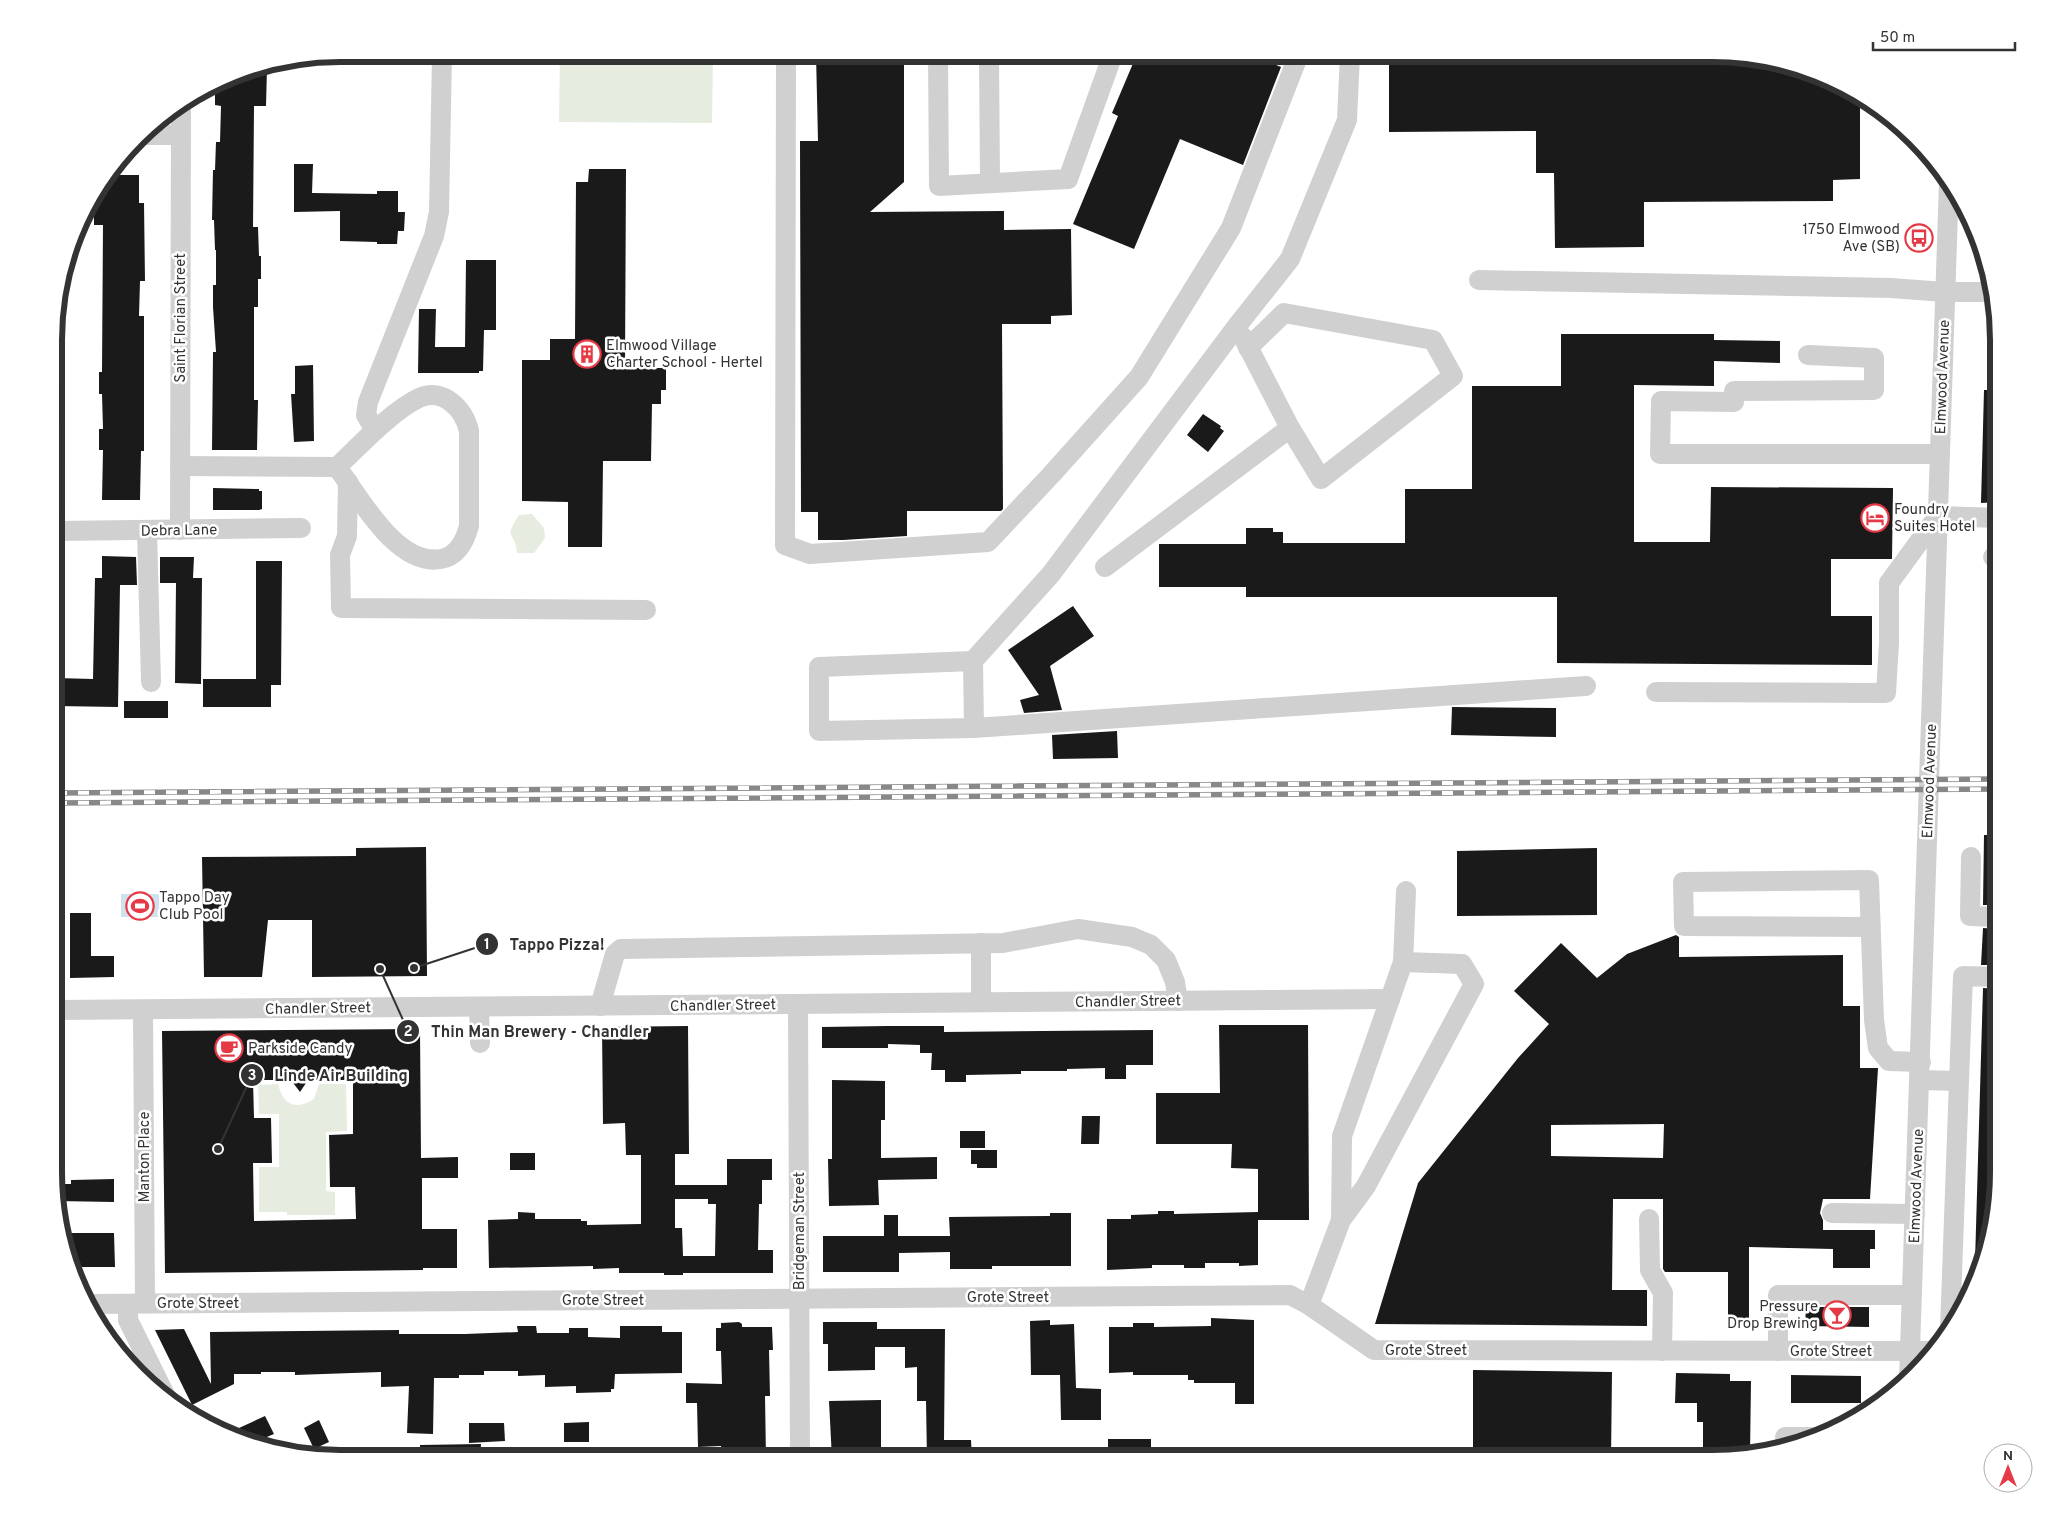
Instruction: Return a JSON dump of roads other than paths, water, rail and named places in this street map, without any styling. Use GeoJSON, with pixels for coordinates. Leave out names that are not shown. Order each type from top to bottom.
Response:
{"type":"FeatureCollection","features":[{"type":"Feature","properties":{"kind":"street"},"geometry":{"type":"LineString","coordinates":[[375,430],[366,415],[368,402],[428,254],[439,212],[442,62]]}},
{"type":"Feature","properties":{"kind":"street"},"geometry":{"type":"LineString","coordinates":[[786,62],[785,545],[810,554],[988,542],[1139,377],[1231,228],[1296,62]]}},
{"type":"Feature","properties":{"kind":"street"},"geometry":{"type":"LineString","coordinates":[[938,62],[939,186],[1068,179],[1110,62]]}},
{"type":"Feature","properties":{"kind":"street"},"geometry":{"type":"LineString","coordinates":[[989,62],[990,183]]}},
{"type":"Feature","properties":{"kind":"street"},"geometry":{"type":"LineString","coordinates":[[974,728],[973,661],[1051,574],[1290,259],[1346,120],[1350,62]]}},
{"type":"Feature","properties":{"kind":"street","name":"Saint Florian Street"},"geometry":{"type":"LineString","coordinates":[[180,530],[181,113]]}},
{"type":"Feature","properties":{"kind":"street"},"geometry":{"type":"LineString","coordinates":[[153,135],[180,134]]}},
{"type":"Feature","properties":{"kind":"street","name":"Elmwood Avenue"},"geometry":{"type":"LineString","coordinates":[[1909,1369],[1949,194]]}},
{"type":"Feature","properties":{"kind":"street"},"geometry":{"type":"LineString","coordinates":[[1479,280],[1892,288],[1945,292],[1986,292]]}},
{"type":"Feature","properties":{"kind":"street"},"geometry":{"type":"LineString","coordinates":[[1238,326],[1248,348],[1290,428],[1321,479],[1453,376],[1433,340],[1284,313],[1248,348]]}},
{"type":"Feature","properties":{"kind":"street"},"geometry":{"type":"LineString","coordinates":[[1808,355],[1874,358],[1874,390],[1734,391],[1734,402],[1661,401],[1660,454],[1940,454]]}},
{"type":"Feature","properties":{"kind":"street"},"geometry":{"type":"LineString","coordinates":[[342,475],[373,519],[406,551],[418,558],[431,561],[448,558],[457,551],[466,537],[469,526],[469,431],[467,421],[461,410],[451,401],[439,397],[421,397],[411,402],[375,430],[342,475],[347,536],[340,556],[341,608],[646,610]]}},
{"type":"Feature","properties":{"kind":"street"},"geometry":{"type":"LineString","coordinates":[[1105,567],[1290,428]]}},
{"type":"Feature","properties":{"kind":"street"},"geometry":{"type":"LineString","coordinates":[[180,466],[342,475]]}},
{"type":"Feature","properties":{"kind":"street"},"geometry":{"type":"LineString","coordinates":[[1656,692],[1886,693],[1889,643],[1889,583],[1938,516],[1990,518]]}},
{"type":"Feature","properties":{"kind":"street","name":"Debra Lane"},"geometry":{"type":"LineString","coordinates":[[62,531],[301,528]]}},
{"type":"Feature","properties":{"kind":"street"},"geometry":{"type":"LineString","coordinates":[[147,531],[150,682]]}},
{"type":"Feature","properties":{"kind":"street"},"geometry":{"type":"LineString","coordinates":[[973,661],[819,666],[819,731],[974,728],[1586,686]]}},
{"type":"Feature","properties":{"kind":"street"},"geometry":{"type":"LineString","coordinates":[[1971,857],[1970,916],[1990,917]]}},
{"type":"Feature","properties":{"kind":"street"},"geometry":{"type":"LineString","coordinates":[[1871,927],[1684,926],[1683,882],[1869,880],[1871,927],[1874,1020],[1878,1048],[1889,1061],[1959,1081]]}},
{"type":"Feature","properties":{"kind":"street"},"geometry":{"type":"LineString","coordinates":[[1341,1220],[1342,1136],[1403,962],[1406,891]]}},
{"type":"Feature","properties":{"kind":"street"},"geometry":{"type":"LineString","coordinates":[[600,1006],[615,954],[621,949],[1003,943],[1078,929],[1132,937],[1150,945],[1166,960],[1175,982],[1178,1001]]}},
{"type":"Feature","properties":{"kind":"street"},"geometry":{"type":"LineString","coordinates":[[981,943],[981,1002]]}},
{"type":"Feature","properties":{"kind":"street"},"geometry":{"type":"LineString","coordinates":[[1309,1304],[1341,1220],[1366,1186],[1474,984],[1462,964],[1403,962]]}},
{"type":"Feature","properties":{"kind":"street"},"geometry":{"type":"LineString","coordinates":[[1950,1316],[1963,976],[1990,977]]}},
{"type":"Feature","properties":{"kind":"street","name":"Chandler Street"},"geometry":{"type":"LineString","coordinates":[[62,1010],[1390,999]]}},
{"type":"Feature","properties":{"kind":"street","name":"Bridgeman Street"},"geometry":{"type":"LineString","coordinates":[[798,1004],[800,1450]]}},
{"type":"Feature","properties":{"kind":"street"},"geometry":{"type":"LineString","coordinates":[[479,1007],[480,1044]]}},
{"type":"Feature","properties":{"kind":"street","name":"Manton Place"},"geometry":{"type":"LineString","coordinates":[[143,1010],[137,1303],[128,1320],[160,1384]]}},
{"type":"Feature","properties":{"kind":"street"},"geometry":{"type":"LineString","coordinates":[[1832,1213],[1915,1214]]}},
{"type":"Feature","properties":{"kind":"street"},"geometry":{"type":"LineString","coordinates":[[1648,1219],[1650,1270],[1663,1294],[1662,1351]]}},
{"type":"Feature","properties":{"kind":"street","name":"Grote Street"},"geometry":{"type":"LineString","coordinates":[[95,1304],[1290,1295],[1309,1304],[1374,1350],[1926,1350]]}},
{"type":"Feature","properties":{"kind":"street"},"geometry":{"type":"LineString","coordinates":[[1778,1351],[1778,1295],[1912,1295]]}},
{"type":"Feature","properties":{"kind":"street"},"geometry":{"type":"LineString","coordinates":[[1786,1437],[1799,1437]]}},
{"type":"Feature","properties":{"kind":"water","name":"Tappo Day Club Pool"},"geometry":{"type":"Polygon","coordinates":[[[121,894],[159,894],[159,917],[121,917],[121,894]]]}},
{"type":"Feature","properties":{"kind":"railway"},"geometry":{"type":"LineString","coordinates":[[62,793],[1990,779]]}},
{"type":"Feature","properties":{"kind":"railway"},"geometry":{"type":"LineString","coordinates":[[62,803],[1990,789]]}},
{"type":"Feature","properties":{"kind":"place","name":"1750 Elmwood Ave (SB)"},"geometry":{"type":"Point","coordinates":[1919,238]}},
{"type":"Feature","properties":{"kind":"place","name":"Elmwood Village Charter School - Hertel"},"geometry":{"type":"Point","coordinates":[587,354]}},
{"type":"Feature","properties":{"kind":"place","name":"Foundry Suites Hotel"},"geometry":{"type":"Point","coordinates":[1875,518]}},
{"type":"Feature","properties":{"kind":"place","name":"Tappo Day Club Pool"},"geometry":{"type":"Point","coordinates":[140,906]}},
{"type":"Feature","properties":{"kind":"place","name":"Tappo Pizza!"},"geometry":{"type":"Point","coordinates":[414,968]}},
{"type":"Feature","properties":{"kind":"place","name":"Thin Man Brewery - Chandler"},"geometry":{"type":"Point","coordinates":[380,969]}},
{"type":"Feature","properties":{"kind":"place","name":"Parkside Candy"},"geometry":{"type":"Point","coordinates":[229,1048]}},
{"type":"Feature","properties":{"kind":"place","name":"Linde Air Building"},"geometry":{"type":"Point","coordinates":[218,1149]}},
{"type":"Feature","properties":{"kind":"place","name":"Pressure Drop Brewing"},"geometry":{"type":"Point","coordinates":[1837,1315]}}]}
